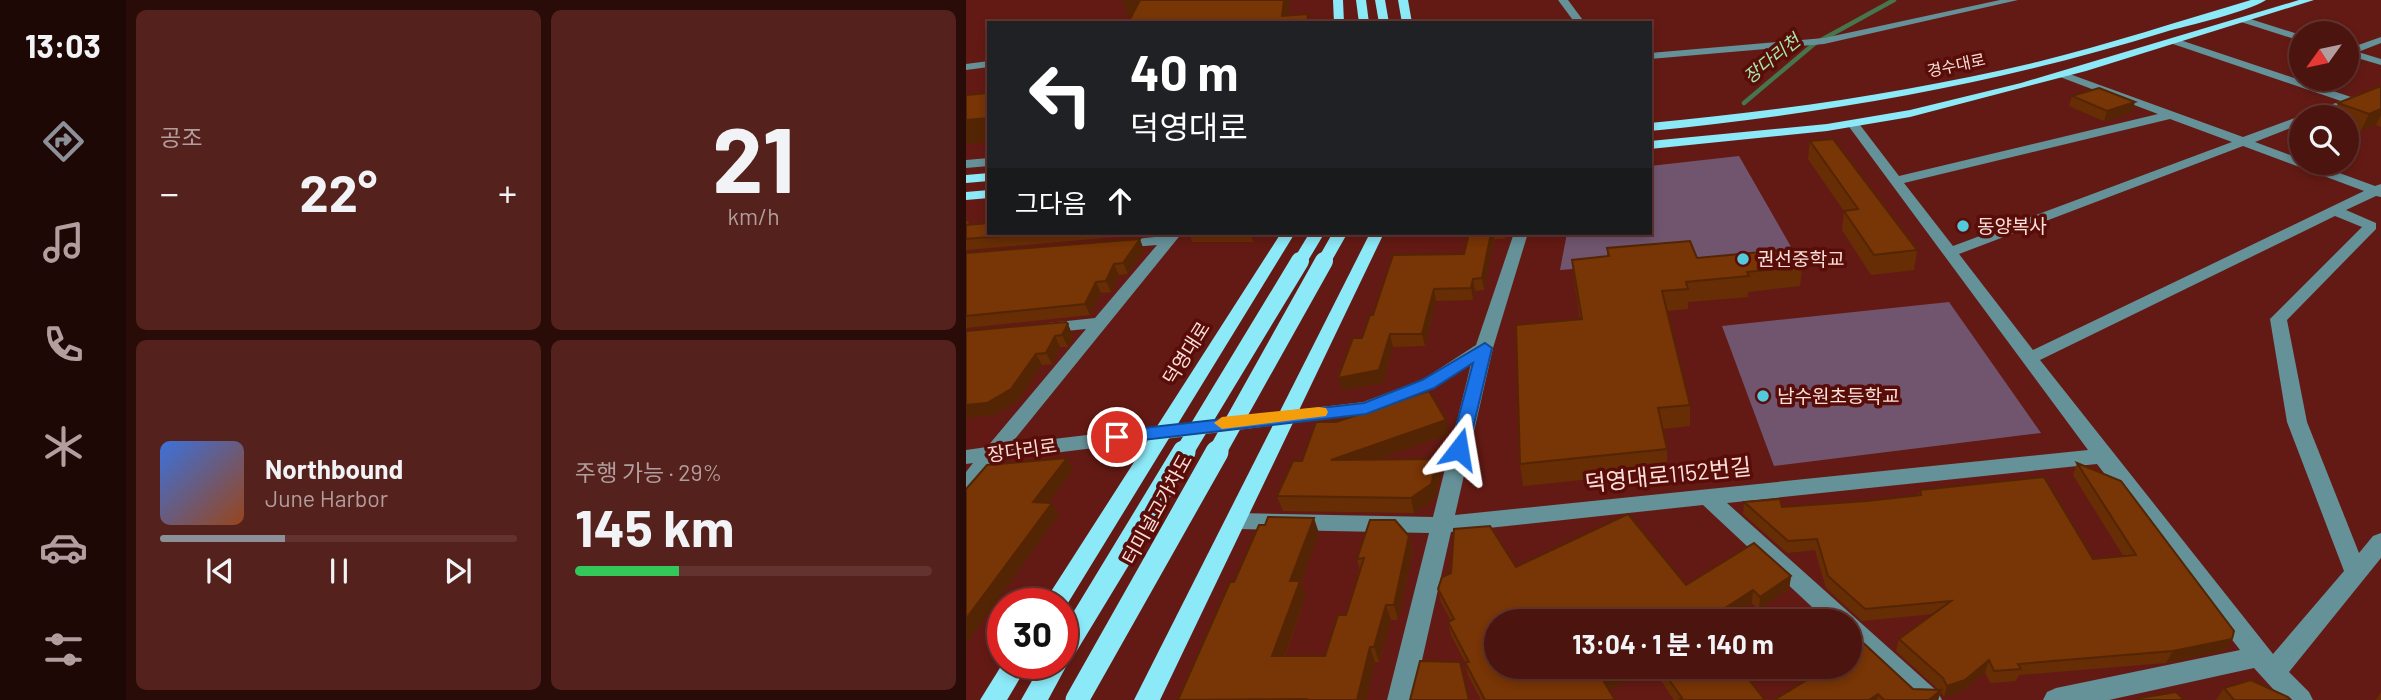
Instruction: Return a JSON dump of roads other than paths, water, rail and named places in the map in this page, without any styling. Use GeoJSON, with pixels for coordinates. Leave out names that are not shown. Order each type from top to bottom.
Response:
{"type":"FeatureCollection","features":[{"type":"Feature","properties":{"kind":"main road"},"geometry":{"type":"LineString","coordinates":[[1338,0],[1339,21]]}},
{"type":"Feature","properties":{"kind":"main road"},"geometry":{"type":"LineString","coordinates":[[1361,0],[1364,21]]}},
{"type":"Feature","properties":{"kind":"main road"},"geometry":{"type":"LineString","coordinates":[[1380,0],[1384,21]]}},
{"type":"Feature","properties":{"kind":"main road"},"geometry":{"type":"LineString","coordinates":[[1403,0],[1407,21]]}},
{"type":"Feature","properties":{"kind":"main road","name":"경수대로"},"geometry":{"type":"LineString","coordinates":[[1652,127],[1824,108],[1921,91],[2039,65],[2261,0]]}},
{"type":"Feature","properties":{"kind":"main road","name":"경수대로"},"geometry":{"type":"LineString","coordinates":[[1652,145],[1853,124],[2064,75],[2309,0]]}},
{"type":"Feature","properties":{"kind":"main road"},"geometry":{"type":"LineString","coordinates":[[966,179],[987,177]]}},
{"type":"Feature","properties":{"kind":"main road"},"geometry":{"type":"LineString","coordinates":[[966,196],[987,194]]}},
{"type":"Feature","properties":{"kind":"main road","name":"덕영대로"},"geometry":{"type":"LineString","coordinates":[[1065,588],[1167,430],[1287,235]]}},
{"type":"Feature","properties":{"kind":"main road","name":"터미널고가차도"},"geometry":{"type":"LineString","coordinates":[[1078,627],[1316,235]]}},
{"type":"Feature","properties":{"kind":"main road","name":"터미널고가차도"},"geometry":{"type":"LineString","coordinates":[[1077,700],[1339,235]]}},
{"type":"Feature","properties":{"kind":"main road"},"geometry":{"type":"LineString","coordinates":[[1147,700],[1239,521],[1286,415],[1376,235]]}},
{"type":"Feature","properties":{"kind":"main road"},"geometry":{"type":"LineString","coordinates":[[993,700],[1007,679]]}},
{"type":"Feature","properties":{"kind":"main road"},"geometry":{"type":"LineString","coordinates":[[1034,700],[1046,679]]}},
{"type":"Feature","properties":{"kind":"street"},"geometry":{"type":"LineString","coordinates":[[1563,0],[1579,21]]}},
{"type":"Feature","properties":{"kind":"street"},"geometry":{"type":"LineString","coordinates":[[1652,56],[1824,41],[2013,0]]}},
{"type":"Feature","properties":{"kind":"street"},"geometry":{"type":"LineString","coordinates":[[2244,20],[2289,34]]}},
{"type":"Feature","properties":{"kind":"street"},"geometry":{"type":"LineString","coordinates":[[2359,48],[2381,40]]}},
{"type":"Feature","properties":{"kind":"street"},"geometry":{"type":"LineString","coordinates":[[2174,41],[2351,101]]}},
{"type":"Feature","properties":{"kind":"street"},"geometry":{"type":"LineString","coordinates":[[2359,56],[2381,62]]}},
{"type":"Feature","properties":{"kind":"street"},"geometry":{"type":"LineString","coordinates":[[966,67],[987,64]]}},
{"type":"Feature","properties":{"kind":"street"},"geometry":{"type":"LineString","coordinates":[[2064,75],[2379,191]]}},
{"type":"Feature","properties":{"kind":"street"},"geometry":{"type":"LineString","coordinates":[[2341,105],[2381,90]]}},
{"type":"Feature","properties":{"kind":"street"},"geometry":{"type":"LineString","coordinates":[[1895,181],[2170,115]]}},
{"type":"Feature","properties":{"kind":"street"},"geometry":{"type":"LineString","coordinates":[[1853,124],[2102,456],[2267,665],[2300,700]]}},
{"type":"Feature","properties":{"kind":"street"},"geometry":{"type":"LineString","coordinates":[[1950,253],[2289,125]]}},
{"type":"Feature","properties":{"kind":"street"},"geometry":{"type":"LineString","coordinates":[[966,164],[987,162]]}},
{"type":"Feature","properties":{"kind":"street"},"geometry":{"type":"LineString","coordinates":[[966,173],[987,171]]}},
{"type":"Feature","properties":{"kind":"street"},"geometry":{"type":"LineString","coordinates":[[2029,359],[2334,210],[2379,191]]}},
{"type":"Feature","properties":{"kind":"street"},"geometry":{"type":"LineString","coordinates":[[2334,210],[2371,226],[2278,319],[2297,422],[2356,573]]}},
{"type":"Feature","properties":{"kind":"street"},"geometry":{"type":"LineString","coordinates":[[1400,700],[1440,525],[1485,348],[1520,235]]}},
{"type":"Feature","properties":{"kind":"street"},"geometry":{"type":"LineString","coordinates":[[1102,246],[1172,236]]}},
{"type":"Feature","properties":{"kind":"street"},"geometry":{"type":"LineString","coordinates":[[966,486],[1172,236]]}},
{"type":"Feature","properties":{"kind":"street"},"geometry":{"type":"LineString","coordinates":[[1033,329],[1101,323]]}},
{"type":"Feature","properties":{"kind":"street"},"geometry":{"type":"LineString","coordinates":[[1286,415],[1366,408],[1428,384],[1485,348]]}},
{"type":"Feature","properties":{"kind":"street","name":"장다리로"},"geometry":{"type":"LineString","coordinates":[[966,457],[1286,415]]}},
{"type":"Feature","properties":{"kind":"street","name":"덕영대로1152번길"},"geometry":{"type":"LineString","coordinates":[[1239,521],[1440,525],[2102,456]]}},
{"type":"Feature","properties":{"kind":"street"},"geometry":{"type":"LineString","coordinates":[[1707,497],[1830,609]]}},
{"type":"Feature","properties":{"kind":"street"},"geometry":{"type":"LineString","coordinates":[[2056,700],[2267,665],[2356,573],[2381,542]]}},
{"type":"Feature","properties":{"kind":"street"},"geometry":{"type":"LineString","coordinates":[[1862,639],[1929,700]]}},
{"type":"Feature","properties":{"kind":"waterway","name":"장다리천"},"geometry":{"type":"LineString","coordinates":[[1744,103],[1814,44],[1894,0]]}},
{"type":"Feature","properties":{"kind":"place","name":"동양복사"},"geometry":{"type":"Point","coordinates":[1963,226]}},
{"type":"Feature","properties":{"kind":"place","name":"권선중학교"},"geometry":{"type":"Point","coordinates":[1743,259]}},
{"type":"Feature","properties":{"kind":"place","name":"남수원초등학교"},"geometry":{"type":"Point","coordinates":[1763,396]}}]}
